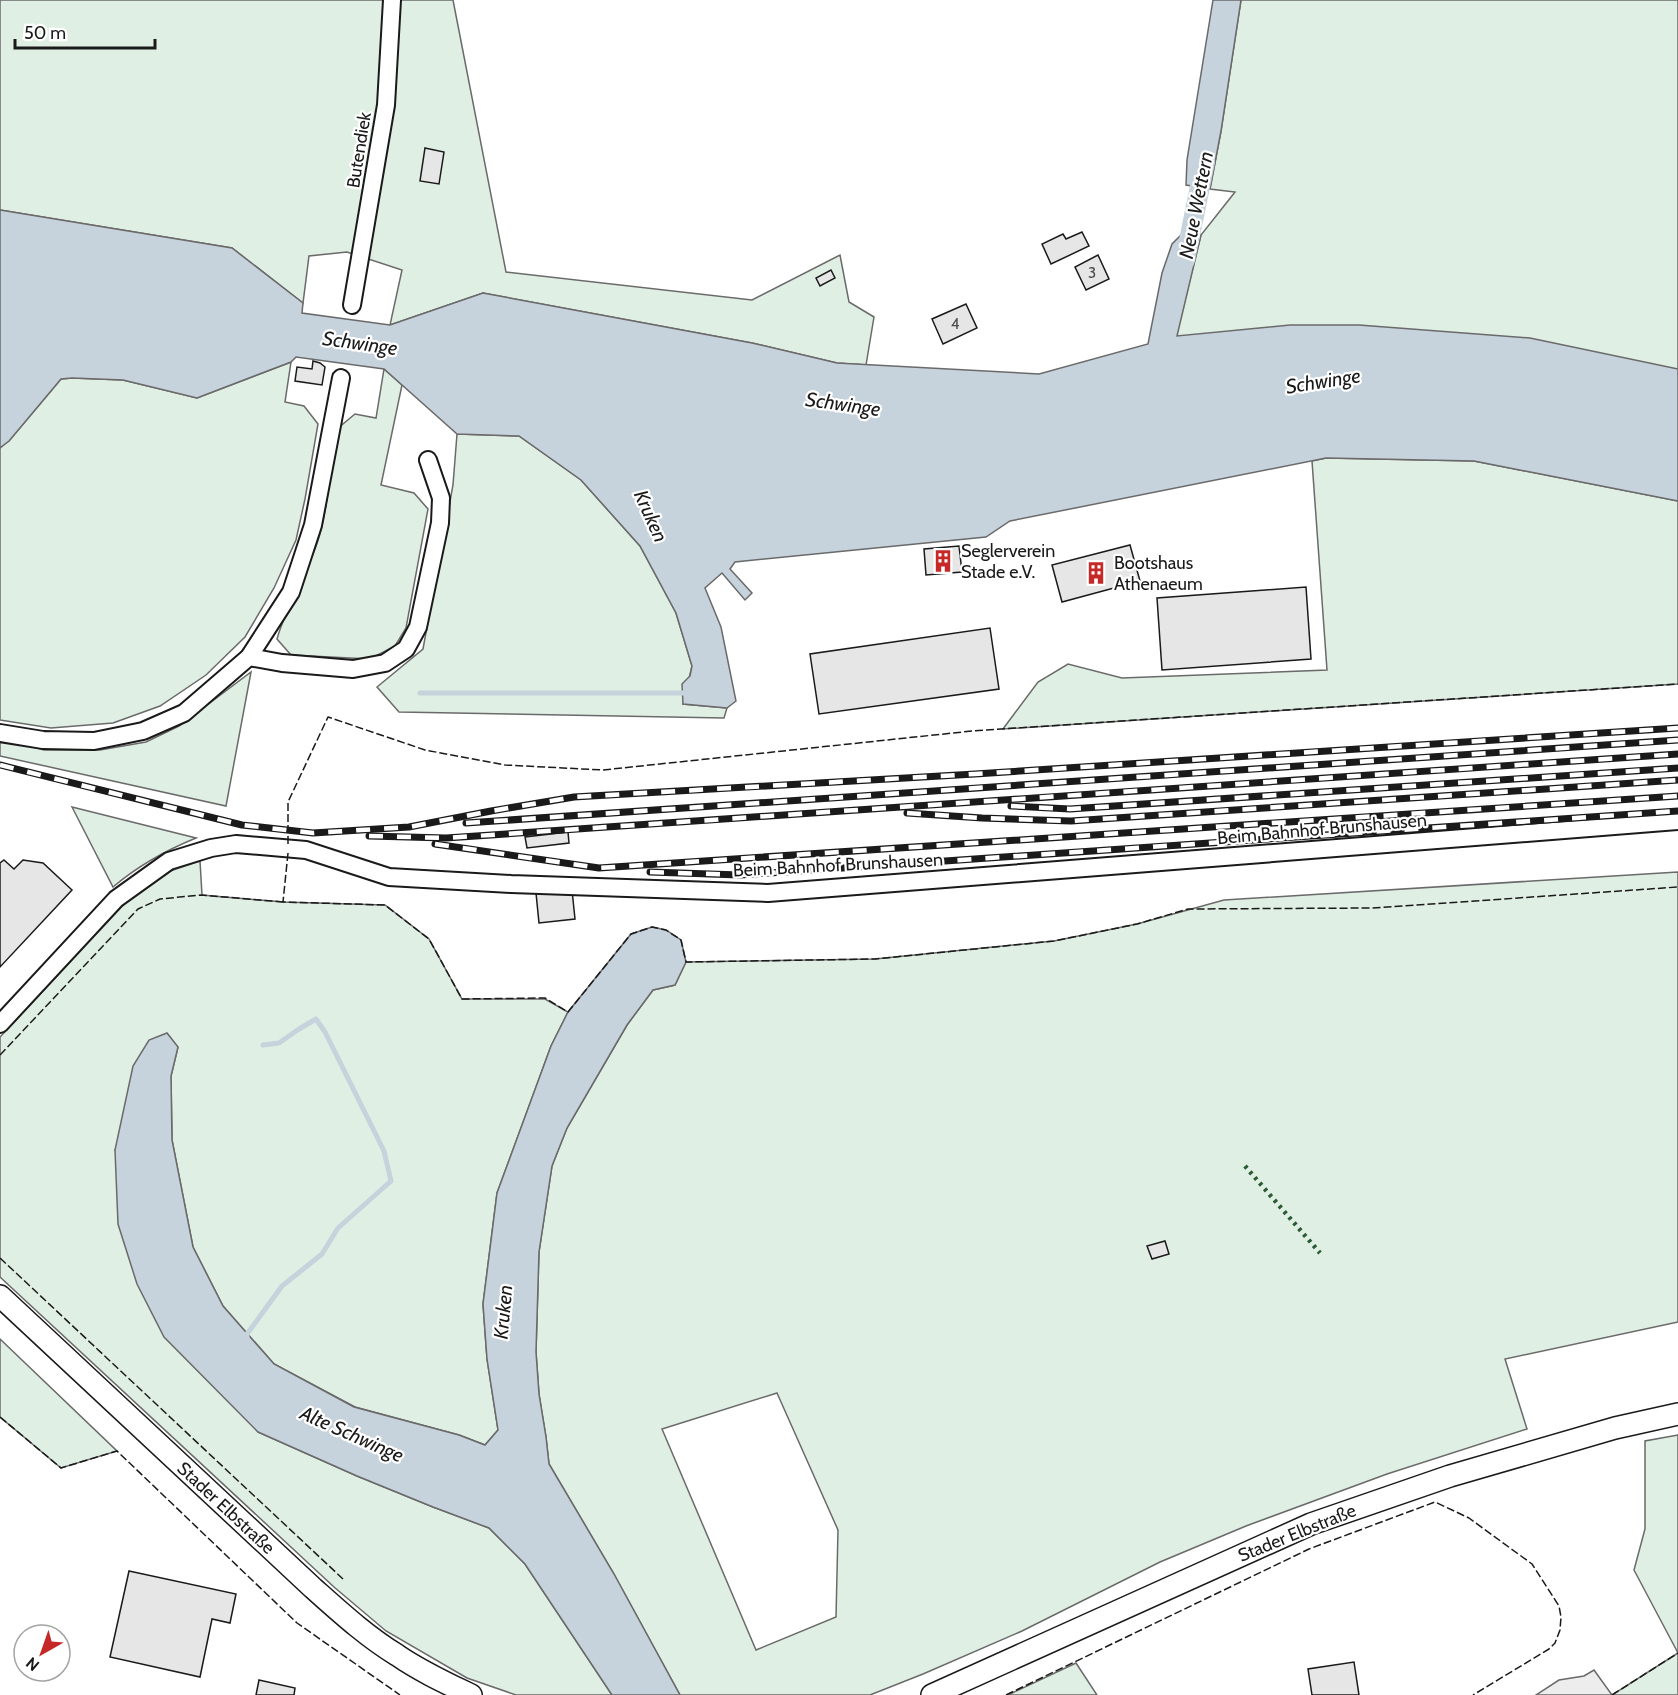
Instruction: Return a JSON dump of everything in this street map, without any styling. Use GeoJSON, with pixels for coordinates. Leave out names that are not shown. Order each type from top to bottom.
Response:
{"type":"FeatureCollection","features":[{"type":"Feature","properties":{"kind":"street","name":"Butendiek"},"geometry":{"type":"LineString","coordinates":[[352,305],[386,105],[392,0]]}},
{"type":"Feature","properties":{"kind":"street"},"geometry":{"type":"LineString","coordinates":[[0,733],[43,740],[94,741],[143,731],[184,713],[249,657],[291,592],[313,525],[341,378]]}},
{"type":"Feature","properties":{"kind":"street"},"geometry":{"type":"LineString","coordinates":[[249,657],[282,663],[353,669],[385,663],[406,649],[418,627],[440,523],[441,498],[428,460]]}},
{"type":"Feature","properties":{"kind":"street","name":"Beim Bahnhof Brunshausen"},"geometry":{"type":"LineString","coordinates":[[0,1024],[116,899],[169,861],[211,848],[236,844],[306,850],[389,877],[511,884],[768,893],[1678,821]]}},
{"type":"Feature","properties":{"kind":"street","name":"Stader Elbstraße"},"geometry":{"type":"LineString","coordinates":[[0,1296],[313,1588],[358,1627],[397,1655],[439,1680],[471,1695]]}},
{"type":"Feature","properties":{"kind":"street","name":"Stader Elbstraße"},"geometry":{"type":"LineString","coordinates":[[932,1695],[1311,1524],[1450,1476],[1615,1428],[1678,1413]]}},
{"type":"Feature","properties":{"kind":"green space"},"geometry":{"type":"Polygon","coordinates":[[[0,0],[453,0],[506,272],[752,300],[840,255],[849,302],[874,317],[866,365],[837,363],[752,343],[483,293],[390,325],[402,270],[347,252],[309,256],[303,303],[232,248],[0,210],[0,0]]]}},
{"type":"Feature","properties":{"kind":"green space"},"geometry":{"type":"Polygon","coordinates":[[[1241,0],[1678,0],[1678,369],[1176,336],[1201,235],[1235,192],[1210,189],[1241,0]]]}},
{"type":"Feature","properties":{"kind":"green space"},"geometry":{"type":"Polygon","coordinates":[[[291,362],[285,402],[304,406],[318,424],[296,540],[274,588],[245,637],[206,675],[160,706],[113,723],[51,728],[0,720],[0,446],[9,441],[61,379],[123,380],[197,398],[291,362]]]}},
{"type":"Feature","properties":{"kind":"green space"},"geometry":{"type":"Polygon","coordinates":[[[384,369],[402,385],[381,485],[414,493],[428,509],[406,628],[395,646],[370,659],[291,655],[277,639],[287,610],[307,569],[322,526],[337,429],[355,414],[376,418],[384,369]]]}},
{"type":"Feature","properties":{"kind":"green space"},"geometry":{"type":"Polygon","coordinates":[[[457,434],[519,436],[581,480],[640,546],[676,613],[692,666],[683,704],[727,708],[724,718],[399,712],[377,687],[423,649],[453,485],[457,434]]]}},
{"type":"Feature","properties":{"kind":"green space"},"geometry":{"type":"Polygon","coordinates":[[[1326,458],[1474,461],[1678,501],[1678,684],[1003,729],[1038,682],[1068,664],[1122,678],[1327,670],[1312,461],[1326,458]]]}},
{"type":"Feature","properties":{"kind":"green space"},"geometry":{"type":"Polygon","coordinates":[[[251,672],[226,806],[0,756],[0,738],[44,750],[100,750],[146,742],[179,726],[251,672]]]}},
{"type":"Feature","properties":{"kind":"green space"},"geometry":{"type":"Polygon","coordinates":[[[72,807],[196,838],[152,859],[113,887],[72,807]]]}},
{"type":"Feature","properties":{"kind":"green space"},"geometry":{"type":"Polygon","coordinates":[[[200,861],[202,895],[283,902],[385,905],[429,939],[462,999],[545,999],[568,1012],[551,1046],[497,1193],[483,1304],[487,1359],[498,1430],[485,1445],[459,1435],[355,1407],[274,1364],[223,1306],[193,1247],[172,1140],[171,1076],[178,1047],[115,1150],[258,1432],[357,1476],[489,1528],[525,1564],[612,1695],[516,1695],[467,1678],[386,1631],[334,1587],[0,1277],[0,1037],[129,899],[167,872],[200,861]]]}},
{"type":"Feature","properties":{"kind":"green space"},"geometry":{"type":"Polygon","coordinates":[[[1678,872],[1678,1322],[1505,1359],[1527,1429],[1387,1474],[1246,1526],[1160,1562],[1022,1631],[870,1695],[680,1695],[614,1574],[549,1464],[539,1394],[536,1352],[539,1252],[552,1166],[567,1128],[627,1025],[653,990],[675,985],[686,962],[875,959],[1054,941],[1137,924],[1224,900],[1678,872]],[[777,1393],[662,1429],[756,1650],[836,1617],[838,1530],[777,1393]]]}},
{"type":"Feature","properties":{"kind":"green space"},"geometry":{"type":"Polygon","coordinates":[[[0,1339],[117,1451],[61,1468],[0,1417],[0,1339]]]}},
{"type":"Feature","properties":{"kind":"green space"},"geometry":{"type":"Polygon","coordinates":[[[1678,1435],[1678,1653],[1634,1570],[1645,1529],[1645,1441],[1678,1435]]]}},
{"type":"Feature","properties":{"kind":"green space"},"geometry":{"type":"Polygon","coordinates":[[[1678,1653],[1678,1695],[1612,1695],[1678,1653]]]}},
{"type":"Feature","properties":{"kind":"green space"},"geometry":{"type":"Polygon","coordinates":[[[1076,1663],[1097,1695],[1008,1695],[1076,1663]]]}},
{"type":"Feature","properties":{"kind":"shaded area"},"geometry":{"type":"Polygon","coordinates":[[[1594,1670],[1612,1695],[1536,1695],[1559,1680],[1584,1676],[1594,1670]]]}},
{"type":"Feature","properties":{"kind":"water"},"geometry":{"type":"Polygon","coordinates":[[[1213,0],[1241,0],[1210,189],[1186,185],[1187,160],[1213,0]]]}},
{"type":"Feature","properties":{"kind":"water"},"geometry":{"type":"Polygon","coordinates":[[[0,210],[232,248],[303,303],[302,313],[390,325],[483,293],[752,343],[837,363],[1039,374],[1148,344],[1162,273],[1172,244],[1183,233],[1201,235],[1177,336],[1290,325],[1359,325],[1530,338],[1678,369],[1678,501],[1474,461],[1326,458],[1010,521],[986,537],[735,562],[730,569],[752,593],[745,600],[722,573],[705,588],[721,627],[736,701],[727,708],[683,704],[682,684],[690,676],[692,666],[676,613],[640,546],[581,480],[519,436],[457,434],[384,369],[296,357],[291,362],[197,398],[123,380],[61,379],[9,441],[0,448],[0,210]]]}},
{"type":"Feature","properties":{"kind":"water"},"geometry":{"type":"Polygon","coordinates":[[[652,927],[666,930],[681,940],[686,962],[675,985],[653,990],[627,1025],[567,1128],[552,1166],[539,1252],[536,1352],[539,1394],[549,1464],[614,1574],[680,1695],[612,1695],[525,1564],[489,1528],[357,1476],[258,1432],[164,1337],[137,1284],[118,1224],[115,1150],[133,1066],[149,1040],[167,1033],[178,1047],[171,1076],[172,1140],[193,1247],[223,1306],[274,1364],[354,1407],[459,1435],[485,1445],[498,1430],[487,1359],[483,1304],[497,1193],[551,1046],[568,1012],[631,934],[652,927]]]}},
{"type":"Feature","properties":{"kind":"building"},"geometry":{"type":"Polygon","coordinates":[[[425,148],[444,152],[439,184],[420,181],[425,148]]]}},
{"type":"Feature","properties":{"kind":"building"},"geometry":{"type":"Polygon","coordinates":[[[1082,232],[1089,246],[1051,264],[1042,244],[1063,234],[1066,239],[1082,232]]]}},
{"type":"Feature","properties":{"kind":"building"},"geometry":{"type":"Polygon","coordinates":[[[1098,255],[1109,279],[1086,290],[1075,267],[1098,255]]]}},
{"type":"Feature","properties":{"kind":"building"},"geometry":{"type":"Polygon","coordinates":[[[831,270],[835,278],[820,286],[816,278],[831,270]]]}},
{"type":"Feature","properties":{"kind":"building"},"geometry":{"type":"Polygon","coordinates":[[[966,304],[977,328],[943,344],[932,319],[966,304]]]}},
{"type":"Feature","properties":{"kind":"building"},"geometry":{"type":"Polygon","coordinates":[[[313,361],[325,367],[322,385],[295,381],[297,367],[312,369],[313,361]]]}},
{"type":"Feature","properties":{"kind":"building","name":"Bootshaus Athenaeum"},"geometry":{"type":"Polygon","coordinates":[[[1130,545],[1140,581],[1062,602],[1052,565],[1130,545]]]}},
{"type":"Feature","properties":{"kind":"building","name":"Seglerverein Stade e.V."},"geometry":{"type":"Polygon","coordinates":[[[959,546],[962,572],[926,575],[924,549],[959,546]]]}},
{"type":"Feature","properties":{"kind":"building"},"geometry":{"type":"Polygon","coordinates":[[[1306,587],[1311,659],[1162,670],[1157,598],[1306,587]]]}},
{"type":"Feature","properties":{"kind":"building"},"geometry":{"type":"Polygon","coordinates":[[[990,628],[999,689],[819,714],[810,654],[990,628]]]}},
{"type":"Feature","properties":{"kind":"building"},"geometry":{"type":"Polygon","coordinates":[[[568,832],[569,843],[527,848],[525,837],[568,832]]]}},
{"type":"Feature","properties":{"kind":"building"},"geometry":{"type":"Polygon","coordinates":[[[4,860],[14,869],[23,860],[43,863],[72,890],[0,967],[0,863],[4,860]]]}},
{"type":"Feature","properties":{"kind":"building"},"geometry":{"type":"Polygon","coordinates":[[[572,890],[575,919],[539,923],[536,893],[572,890]]]}},
{"type":"Feature","properties":{"kind":"building"},"geometry":{"type":"Polygon","coordinates":[[[1165,1241],[1169,1254],[1152,1259],[1147,1246],[1165,1241]]]}},
{"type":"Feature","properties":{"kind":"building"},"geometry":{"type":"Polygon","coordinates":[[[129,1571],[236,1594],[230,1623],[212,1619],[200,1677],[110,1657],[129,1571]]]}},
{"type":"Feature","properties":{"kind":"building"},"geometry":{"type":"Polygon","coordinates":[[[1354,1662],[1359,1695],[1312,1695],[1308,1669],[1354,1662]]]}},
{"type":"Feature","properties":{"kind":"building"},"geometry":{"type":"Polygon","coordinates":[[[259,1680],[295,1688],[294,1695],[256,1695],[259,1680]]]}},
{"type":"Feature","properties":{"kind":"waterway","name":"Neue Wettern"},"geometry":{"type":"LineString","coordinates":[[1185,260],[1205,162]]}},
{"type":"Feature","properties":{"kind":"waterway"},"geometry":{"type":"LineString","coordinates":[[420,693],[689,693]]}},
{"type":"Feature","properties":{"kind":"waterway"},"geometry":{"type":"LineString","coordinates":[[247,1340],[247,1334],[282,1286],[322,1254],[338,1228],[391,1181],[384,1151],[325,1032],[316,1019],[279,1043],[263,1045]]}},
{"type":"Feature","properties":{"kind":"railway"},"geometry":{"type":"LineString","coordinates":[[0,765],[242,825],[313,833],[409,827],[574,797],[975,774],[1678,728]]}},
{"type":"Feature","properties":{"kind":"railway"},"geometry":{"type":"LineString","coordinates":[[466,823],[1678,740]]}},
{"type":"Feature","properties":{"kind":"railway"},"geometry":{"type":"LineString","coordinates":[[369,836],[446,838],[1678,754]]}},
{"type":"Feature","properties":{"kind":"railway"},"geometry":{"type":"LineString","coordinates":[[1011,806],[1070,809],[1678,768]]}},
{"type":"Feature","properties":{"kind":"railway"},"geometry":{"type":"LineString","coordinates":[[907,813],[1071,821],[1678,780]]}},
{"type":"Feature","properties":{"kind":"railway"},"geometry":{"type":"LineString","coordinates":[[435,844],[599,868],[1678,796]]}},
{"type":"Feature","properties":{"kind":"railway"},"geometry":{"type":"LineString","coordinates":[[650,872],[740,875],[1678,811]]}},
{"type":"Feature","properties":{"kind":"hedge"},"geometry":{"type":"LineString","coordinates":[[1245,1166],[1320,1253]]}},
{"type":"Feature","properties":{"kind":"fence"},"geometry":{"type":"LineString","coordinates":[[288,844],[288,802],[328,717],[425,750],[505,765],[603,770],[972,731],[1678,684]]}},
{"type":"Feature","properties":{"kind":"fence"},"geometry":{"type":"LineString","coordinates":[[288,853],[283,902],[385,905],[429,939],[462,999],[545,998],[568,1012],[631,934],[652,927],[666,930],[681,940],[686,962],[875,959],[1054,941],[1137,924],[1188,909],[1372,908],[1678,887]]}},
{"type":"Feature","properties":{"kind":"fence"},"geometry":{"type":"LineString","coordinates":[[0,1055],[138,909],[160,899],[201,895],[283,902]]}},
{"type":"Feature","properties":{"kind":"fence"},"geometry":{"type":"LineString","coordinates":[[0,1258],[343,1579]]}},
{"type":"Feature","properties":{"kind":"fence"},"geometry":{"type":"LineString","coordinates":[[0,1417],[61,1468],[117,1451],[297,1623],[400,1695]]}},
{"type":"Feature","properties":{"kind":"fence"},"geometry":{"type":"LineString","coordinates":[[1006,1695],[1309,1549],[1435,1502],[1469,1518],[1532,1564],[1559,1606],[1560,1630],[1555,1643],[1549,1649],[1473,1695]]}},
{"type":"Feature","properties":{"kind":"fence"},"geometry":{"type":"LineString","coordinates":[[1612,1695],[1678,1653]]}},
{"type":"Feature","properties":{"kind":"place","name":"Seglerverein Stade e.V."},"geometry":{"type":"Point","coordinates":[943,561]}},
{"type":"Feature","properties":{"kind":"place","name":"Bootshaus Athenaeum"},"geometry":{"type":"Point","coordinates":[1096,573]}},
{"type":"Feature","properties":{"kind":"water label","name":"Schwinge"},"geometry":{"type":"Point","coordinates":[360,343]}},
{"type":"Feature","properties":{"kind":"water label","name":"Schwinge"},"geometry":{"type":"Point","coordinates":[1323,381]}},
{"type":"Feature","properties":{"kind":"water label","name":"Schwinge"},"geometry":{"type":"Point","coordinates":[843,404]}},
{"type":"Feature","properties":{"kind":"water label","name":"Kruken"},"geometry":{"type":"Point","coordinates":[651,516]}},
{"type":"Feature","properties":{"kind":"water label","name":"Kruken"},"geometry":{"type":"Point","coordinates":[503,1312]}},
{"type":"Feature","properties":{"kind":"water label","name":"Alte Schwinge"},"geometry":{"type":"Point","coordinates":[352,1434]}}]}
